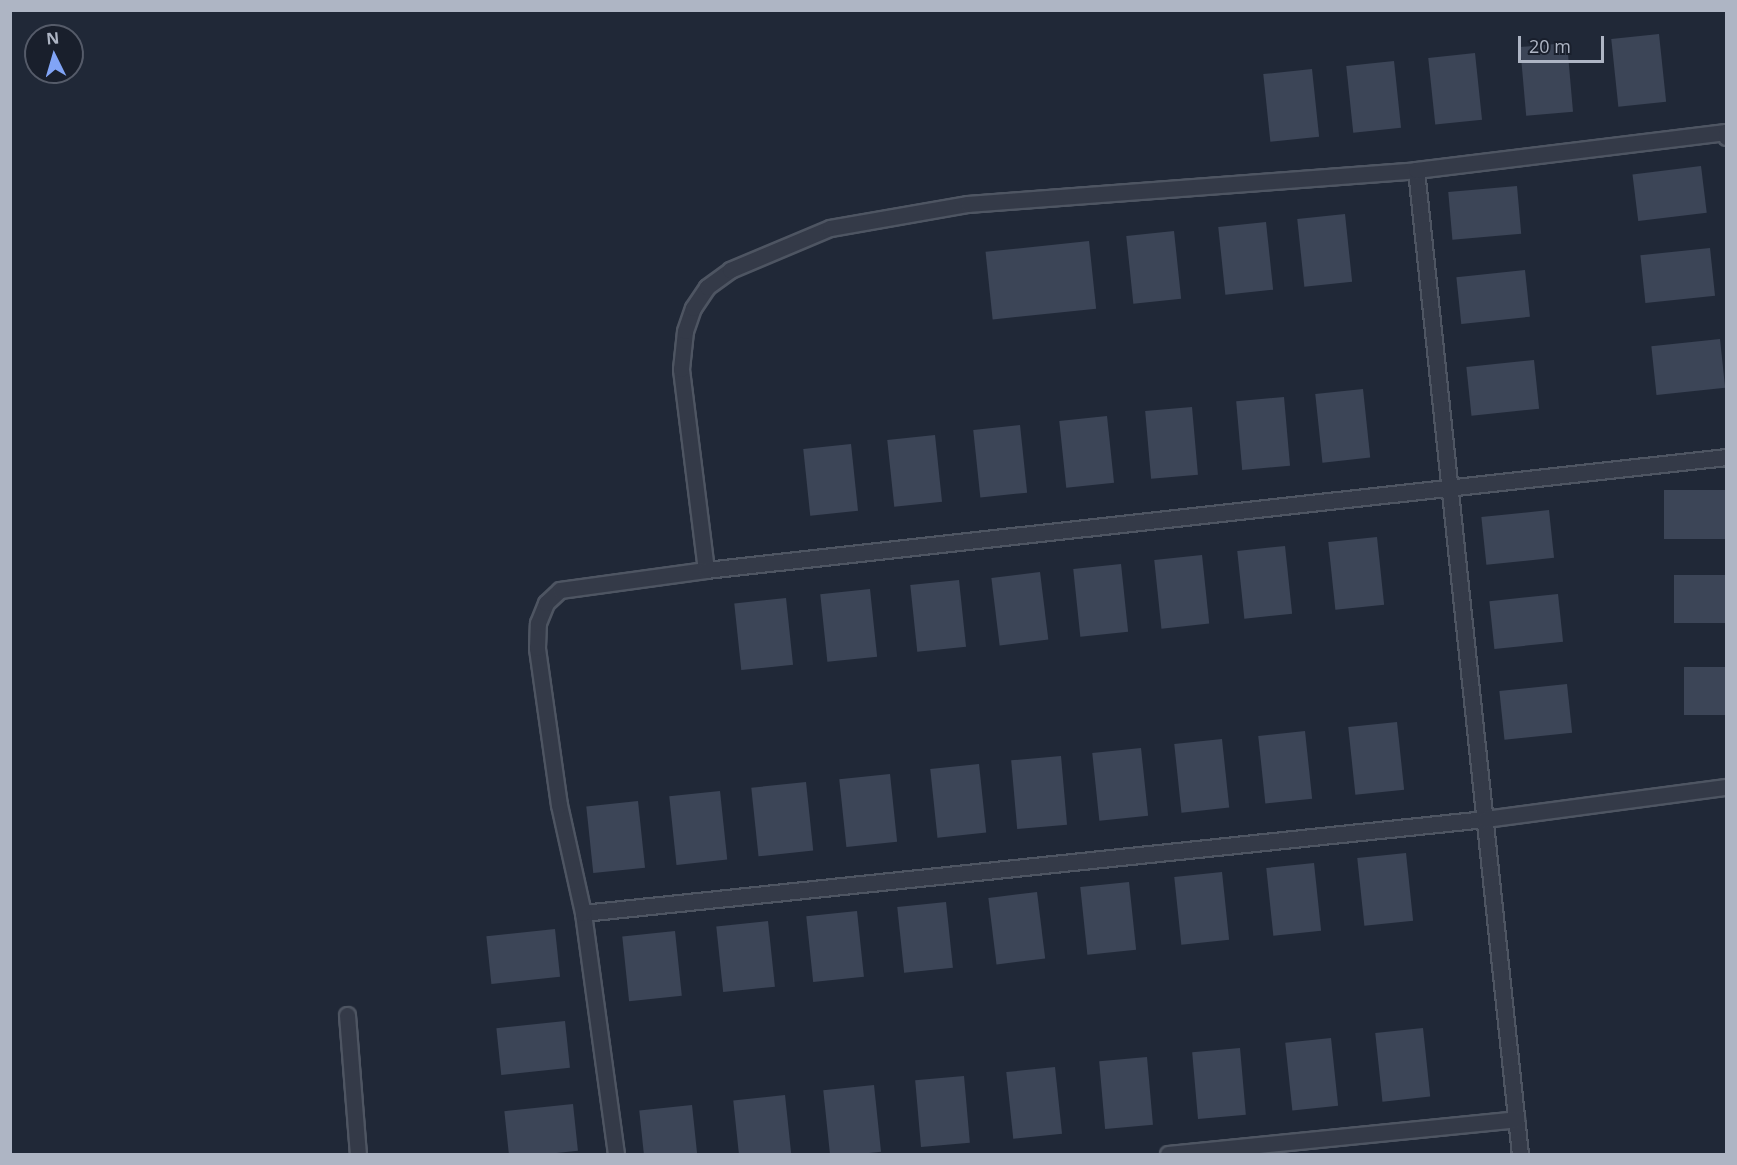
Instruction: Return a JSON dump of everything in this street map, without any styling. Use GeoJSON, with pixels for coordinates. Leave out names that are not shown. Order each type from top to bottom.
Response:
{"type":"FeatureCollection","features":[{"type":"Feature","properties":{"kind":"lane"},"geometry":{"type":"LineString","coordinates":[[706,570],[681,369],[685,331],[693,308],[707,287],[730,270],[830,228],[968,204],[1416,170],[1726,134]]}},
{"type":"Feature","properties":{"kind":"lane"},"geometry":{"type":"LineString","coordinates":[[1416,170],[1520,1155]]}},
{"type":"Feature","properties":{"kind":"lane"},"geometry":{"type":"LineString","coordinates":[[616,1155],[583,913],[559,805],[537,648],[538,623],[546,603],[560,590],[706,570],[1450,490],[1726,457]]}},
{"type":"Feature","properties":{"kind":"lane"},"geometry":{"type":"LineString","coordinates":[[583,913],[1485,819],[1726,787]]}},
{"type":"Feature","properties":{"kind":"lane"},"geometry":{"type":"LineString","coordinates":[[347,1015],[358,1155]]}},
{"type":"Feature","properties":{"kind":"lane"},"geometry":{"type":"LineString","coordinates":[[1168,1155],[1516,1119]]}},
{"type":"Feature","properties":{"kind":"building"},"geometry":{"type":"Polygon","coordinates":[[[1659,34],[1666,102],[1618,107],[1611,39],[1659,34]]]}},
{"type":"Feature","properties":{"kind":"building"},"geometry":{"type":"Polygon","coordinates":[[[1567,43],[1573,112],[1526,116],[1520,47],[1567,43]]]}},
{"type":"Feature","properties":{"kind":"building"},"geometry":{"type":"Polygon","coordinates":[[[1475,53],[1482,120],[1435,125],[1428,58],[1475,53]]]}},
{"type":"Feature","properties":{"kind":"building"},"geometry":{"type":"Polygon","coordinates":[[[1394,61],[1401,128],[1353,133],[1346,66],[1394,61]]]}},
{"type":"Feature","properties":{"kind":"building"},"geometry":{"type":"Polygon","coordinates":[[[1312,69],[1319,137],[1270,142],[1263,74],[1312,69]]]}},
{"type":"Feature","properties":{"kind":"building"},"geometry":{"type":"Polygon","coordinates":[[[1701,166],[1707,213],[1638,221],[1633,174],[1701,166]]]}},
{"type":"Feature","properties":{"kind":"building"},"geometry":{"type":"Polygon","coordinates":[[[1517,186],[1521,234],[1452,240],[1448,192],[1517,186]]]}},
{"type":"Feature","properties":{"kind":"building"},"geometry":{"type":"Polygon","coordinates":[[[1345,214],[1352,282],[1304,287],[1297,219],[1345,214]]]}},
{"type":"Feature","properties":{"kind":"building"},"geometry":{"type":"Polygon","coordinates":[[[1266,222],[1273,290],[1225,295],[1218,227],[1266,222]]]}},
{"type":"Feature","properties":{"kind":"building"},"geometry":{"type":"Polygon","coordinates":[[[1174,231],[1181,299],[1133,304],[1126,236],[1174,231]]]}},
{"type":"Feature","properties":{"kind":"building"},"geometry":{"type":"Polygon","coordinates":[[[1089,241],[1096,309],[993,319],[986,252],[1089,241]]]}},
{"type":"Feature","properties":{"kind":"building"},"geometry":{"type":"Polygon","coordinates":[[[1710,248],[1715,296],[1645,303],[1640,255],[1710,248]]]}},
{"type":"Feature","properties":{"kind":"building"},"geometry":{"type":"Polygon","coordinates":[[[1525,270],[1530,317],[1461,324],[1456,277],[1525,270]]]}},
{"type":"Feature","properties":{"kind":"building"},"geometry":{"type":"Polygon","coordinates":[[[1720,339],[1725,388],[1656,395],[1651,346],[1720,339]]]}},
{"type":"Feature","properties":{"kind":"building"},"geometry":{"type":"Polygon","coordinates":[[[1534,360],[1539,409],[1471,416],[1466,367],[1534,360]]]}},
{"type":"Feature","properties":{"kind":"building"},"geometry":{"type":"Polygon","coordinates":[[[1363,389],[1370,458],[1322,463],[1315,394],[1363,389]]]}},
{"type":"Feature","properties":{"kind":"building"},"geometry":{"type":"Polygon","coordinates":[[[1284,397],[1290,466],[1242,470],[1236,401],[1284,397]]]}},
{"type":"Feature","properties":{"kind":"building"},"geometry":{"type":"Polygon","coordinates":[[[1192,407],[1198,475],[1151,479],[1145,411],[1192,407]]]}},
{"type":"Feature","properties":{"kind":"building"},"geometry":{"type":"Polygon","coordinates":[[[1107,416],[1114,483],[1066,488],[1059,421],[1107,416]]]}},
{"type":"Feature","properties":{"kind":"building"},"geometry":{"type":"Polygon","coordinates":[[[1020,425],[1027,493],[980,498],[973,430],[1020,425]]]}},
{"type":"Feature","properties":{"kind":"building"},"geometry":{"type":"Polygon","coordinates":[[[935,435],[942,502],[894,507],[887,440],[935,435]]]}},
{"type":"Feature","properties":{"kind":"building"},"geometry":{"type":"Polygon","coordinates":[[[851,444],[858,511],[810,516],[803,449],[851,444]]]}},
{"type":"Feature","properties":{"kind":"building"},"geometry":{"type":"Polygon","coordinates":[[[1664,490],[1726,490],[1726,539],[1664,539],[1664,490]]]}},
{"type":"Feature","properties":{"kind":"building"},"geometry":{"type":"Polygon","coordinates":[[[1549,510],[1554,558],[1486,565],[1481,517],[1549,510]]]}},
{"type":"Feature","properties":{"kind":"building"},"geometry":{"type":"Polygon","coordinates":[[[1377,537],[1384,605],[1335,610],[1328,542],[1377,537]]]}},
{"type":"Feature","properties":{"kind":"building"},"geometry":{"type":"Polygon","coordinates":[[[1285,546],[1292,614],[1244,619],[1237,551],[1285,546]]]}},
{"type":"Feature","properties":{"kind":"building"},"geometry":{"type":"Polygon","coordinates":[[[1202,555],[1209,624],[1161,629],[1154,560],[1202,555]]]}},
{"type":"Feature","properties":{"kind":"building"},"geometry":{"type":"Polygon","coordinates":[[[1121,564],[1128,632],[1080,637],[1073,569],[1121,564]]]}},
{"type":"Feature","properties":{"kind":"building"},"geometry":{"type":"Polygon","coordinates":[[[1040,572],[1048,639],[1000,645],[991,578],[1040,572]]]}},
{"type":"Feature","properties":{"kind":"building"},"geometry":{"type":"Polygon","coordinates":[[[1674,575],[1726,575],[1726,623],[1674,623],[1674,575]]]}},
{"type":"Feature","properties":{"kind":"building"},"geometry":{"type":"Polygon","coordinates":[[[959,580],[966,647],[917,652],[910,585],[959,580]]]}},
{"type":"Feature","properties":{"kind":"building"},"geometry":{"type":"Polygon","coordinates":[[[870,589],[877,657],[827,662],[820,594],[870,589]]]}},
{"type":"Feature","properties":{"kind":"building"},"geometry":{"type":"Polygon","coordinates":[[[1558,594],[1563,642],[1494,649],[1489,601],[1558,594]]]}},
{"type":"Feature","properties":{"kind":"building"},"geometry":{"type":"Polygon","coordinates":[[[786,598],[793,665],[741,670],[734,603],[786,598]]]}},
{"type":"Feature","properties":{"kind":"building"},"geometry":{"type":"Polygon","coordinates":[[[1684,667],[1726,667],[1726,715],[1684,715],[1684,667]]]}},
{"type":"Feature","properties":{"kind":"building"},"geometry":{"type":"Polygon","coordinates":[[[1567,684],[1572,733],[1504,740],[1499,691],[1567,684]]]}},
{"type":"Feature","properties":{"kind":"building"},"geometry":{"type":"Polygon","coordinates":[[[1397,722],[1404,790],[1355,795],[1348,727],[1397,722]]]}},
{"type":"Feature","properties":{"kind":"building"},"geometry":{"type":"Polygon","coordinates":[[[1305,731],[1312,799],[1265,804],[1258,736],[1305,731]]]}},
{"type":"Feature","properties":{"kind":"building"},"geometry":{"type":"Polygon","coordinates":[[[1222,739],[1229,808],[1181,813],[1174,744],[1222,739]]]}},
{"type":"Feature","properties":{"kind":"building"},"geometry":{"type":"Polygon","coordinates":[[[1141,748],[1148,816],[1099,821],[1092,753],[1141,748]]]}},
{"type":"Feature","properties":{"kind":"building"},"geometry":{"type":"Polygon","coordinates":[[[1061,756],[1067,825],[1017,829],[1011,760],[1061,756]]]}},
{"type":"Feature","properties":{"kind":"building"},"geometry":{"type":"Polygon","coordinates":[[[979,764],[986,833],[937,838],[930,769],[979,764]]]}},
{"type":"Feature","properties":{"kind":"building"},"geometry":{"type":"Polygon","coordinates":[[[890,774],[897,842],[846,847],[839,779],[890,774]]]}},
{"type":"Feature","properties":{"kind":"building"},"geometry":{"type":"Polygon","coordinates":[[[806,782],[813,851],[759,856],[751,788],[806,782]]]}},
{"type":"Feature","properties":{"kind":"building"},"geometry":{"type":"Polygon","coordinates":[[[720,791],[727,860],[676,865],[669,796],[720,791]]]}},
{"type":"Feature","properties":{"kind":"building"},"geometry":{"type":"Polygon","coordinates":[[[638,801],[645,868],[593,873],[586,806],[638,801]]]}},
{"type":"Feature","properties":{"kind":"building"},"geometry":{"type":"Polygon","coordinates":[[[1406,853],[1413,921],[1364,926],[1357,858],[1406,853]]]}},
{"type":"Feature","properties":{"kind":"building"},"geometry":{"type":"Polygon","coordinates":[[[1314,863],[1321,931],[1273,936],[1266,868],[1314,863]]]}},
{"type":"Feature","properties":{"kind":"building"},"geometry":{"type":"Polygon","coordinates":[[[1222,872],[1229,940],[1181,945],[1174,877],[1222,872]]]}},
{"type":"Feature","properties":{"kind":"building"},"geometry":{"type":"Polygon","coordinates":[[[1129,882],[1136,950],[1087,955],[1080,887],[1129,882]]]}},
{"type":"Feature","properties":{"kind":"building"},"geometry":{"type":"Polygon","coordinates":[[[1037,892],[1045,959],[997,964],[988,898],[1037,892]]]}},
{"type":"Feature","properties":{"kind":"building"},"geometry":{"type":"Polygon","coordinates":[[[946,902],[953,968],[904,973],[897,907],[946,902]]]}},
{"type":"Feature","properties":{"kind":"building"},"geometry":{"type":"Polygon","coordinates":[[[857,911],[864,977],[813,982],[806,916],[857,911]]]}},
{"type":"Feature","properties":{"kind":"building"},"geometry":{"type":"Polygon","coordinates":[[[768,921],[775,987],[723,992],[716,926],[768,921]]]}},
{"type":"Feature","properties":{"kind":"building"},"geometry":{"type":"Polygon","coordinates":[[[555,929],[560,977],[491,984],[486,936],[555,929]]]}},
{"type":"Feature","properties":{"kind":"building"},"geometry":{"type":"Polygon","coordinates":[[[675,931],[682,996],[629,1001],[622,937],[675,931]]]}},
{"type":"Feature","properties":{"kind":"building"},"geometry":{"type":"Polygon","coordinates":[[[565,1021],[570,1068],[501,1075],[496,1028],[565,1021]]]}},
{"type":"Feature","properties":{"kind":"building"},"geometry":{"type":"Polygon","coordinates":[[[1423,1028],[1430,1097],[1382,1102],[1375,1033],[1423,1028]]]}},
{"type":"Feature","properties":{"kind":"building"},"geometry":{"type":"Polygon","coordinates":[[[1331,1038],[1338,1106],[1292,1110],[1285,1043],[1331,1038]]]}},
{"type":"Feature","properties":{"kind":"building"},"geometry":{"type":"Polygon","coordinates":[[[1240,1048],[1246,1115],[1198,1119],[1192,1052],[1240,1048]]]}},
{"type":"Feature","properties":{"kind":"building"},"geometry":{"type":"Polygon","coordinates":[[[1147,1057],[1153,1125],[1105,1129],[1099,1061],[1147,1057]]]}},
{"type":"Feature","properties":{"kind":"building"},"geometry":{"type":"Polygon","coordinates":[[[1055,1067],[1062,1134],[1013,1139],[1006,1072],[1055,1067]]]}},
{"type":"Feature","properties":{"kind":"building"},"geometry":{"type":"Polygon","coordinates":[[[964,1076],[970,1143],[921,1147],[915,1080],[964,1076]]]}},
{"type":"Feature","properties":{"kind":"building"},"geometry":{"type":"Polygon","coordinates":[[[874,1085],[881,1152],[830,1154],[823,1090],[874,1085]]]}},
{"type":"Feature","properties":{"kind":"building"},"geometry":{"type":"Polygon","coordinates":[[[785,1095],[791,1154],[739,1154],[733,1100],[785,1095]]]}},
{"type":"Feature","properties":{"kind":"building"},"geometry":{"type":"Polygon","coordinates":[[[573,1104],[578,1151],[509,1154],[504,1111],[573,1104]]]}},
{"type":"Feature","properties":{"kind":"building"},"geometry":{"type":"Polygon","coordinates":[[[692,1105],[697,1154],[644,1154],[639,1111],[692,1105]]]}}]}
